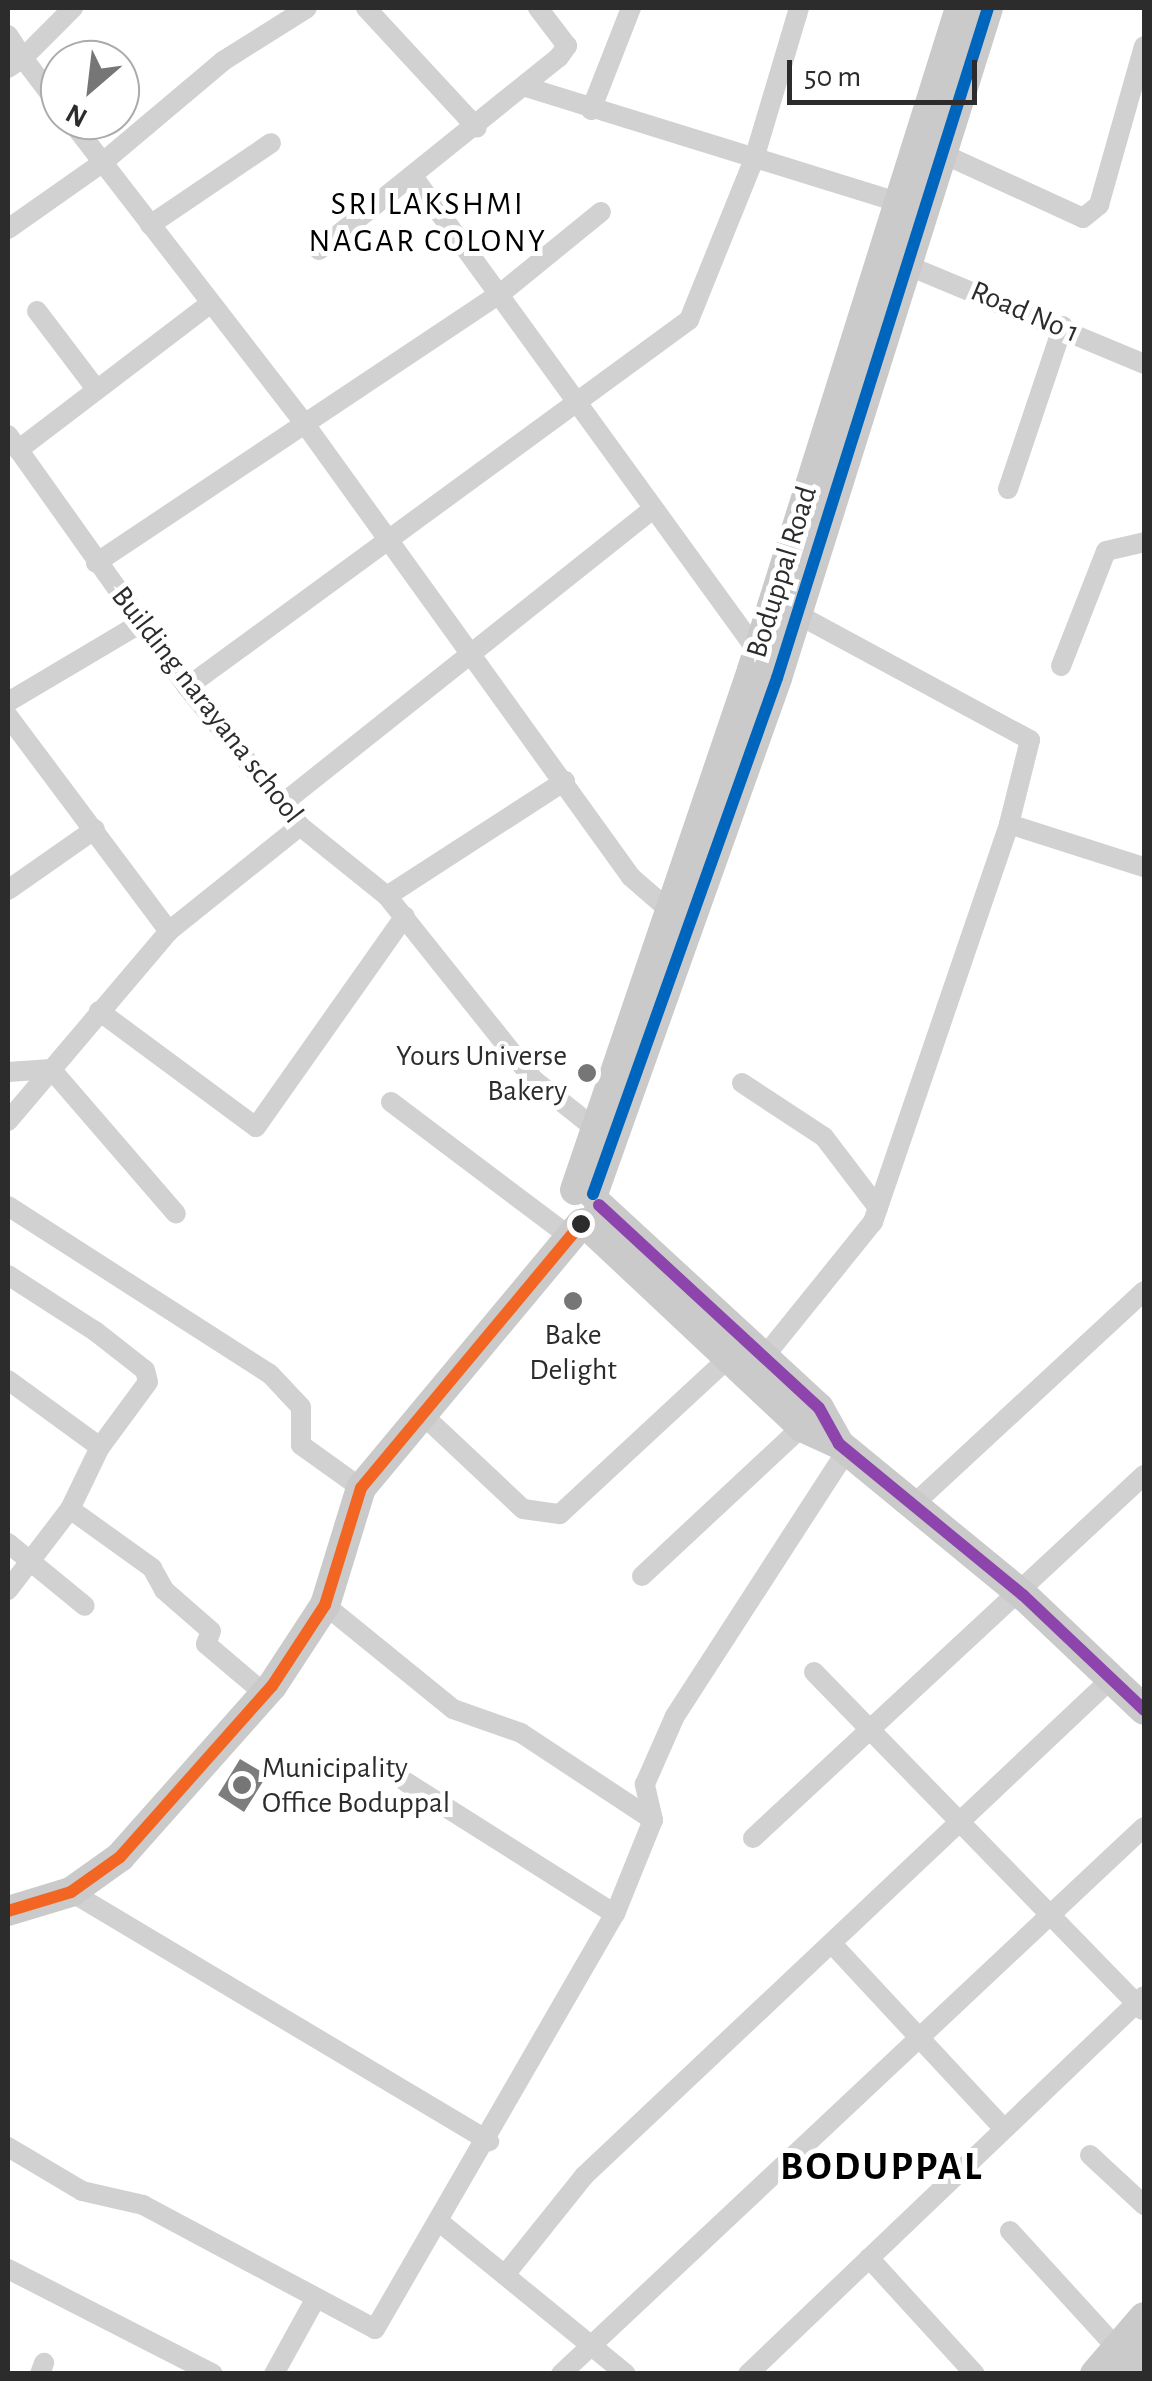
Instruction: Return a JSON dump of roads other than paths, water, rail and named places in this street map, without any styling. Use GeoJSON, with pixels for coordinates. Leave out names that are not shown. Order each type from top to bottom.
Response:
{"type":"FeatureCollection","features":[{"type":"Feature","properties":{"kind":"street"},"geometry":{"type":"LineString","coordinates":[[15,63],[73,8]]}},
{"type":"Feature","properties":{"kind":"street"},"geometry":{"type":"LineString","coordinates":[[8,229],[102,163],[222,61],[308,8]]}},
{"type":"Feature","properties":{"kind":"street"},"geometry":{"type":"LineString","coordinates":[[366,8],[477,128]]}},
{"type":"Feature","properties":{"kind":"street"},"geometry":{"type":"LineString","coordinates":[[319,250],[415,179],[568,46],[538,8]]}},
{"type":"Feature","properties":{"kind":"street"},"geometry":{"type":"LineString","coordinates":[[591,110],[632,8]]}},
{"type":"Feature","properties":{"kind":"street"},"geometry":{"type":"LineString","coordinates":[[187,687],[689,320],[754,159],[798,8]]}},
{"type":"Feature","properties":{"kind":"street","name":"Boduppal Road"},"geometry":{"type":"LineString","coordinates":[[584,1212],[593,1128],[680,918],[797,614],[892,259],[898,202],[960,8]]}},
{"type":"Feature","properties":{"kind":"street","name":"Boduppal Road"},"geometry":{"type":"LineString","coordinates":[[8,1911],[71,1892],[120,1857],[265,1694],[325,1605],[362,1488],[426,1416],[584,1212],[680,918],[758,652],[892,259],[941,153],[988,8]]}},
{"type":"Feature","properties":{"kind":"street"},"geometry":{"type":"LineString","coordinates":[[8,34],[15,63],[40,87]]}},
{"type":"Feature","properties":{"kind":"street"},"geometry":{"type":"LineString","coordinates":[[941,153],[1083,218],[1099,205],[1136,106],[1144,46]]}},
{"type":"Feature","properties":{"kind":"street"},"geometry":{"type":"LineString","coordinates":[[526,86],[591,110],[898,202]]}},
{"type":"Feature","properties":{"kind":"street"},"geometry":{"type":"LineString","coordinates":[[85,140],[208,306],[302,420],[631,877],[680,918]]}},
{"type":"Feature","properties":{"kind":"street"},"geometry":{"type":"LineString","coordinates":[[150,225],[271,144]]}},
{"type":"Feature","properties":{"kind":"street"},"geometry":{"type":"LineString","coordinates":[[415,179],[758,652]]}},
{"type":"Feature","properties":{"kind":"street"},"geometry":{"type":"LineString","coordinates":[[96,563],[302,420],[500,294],[600,212]]}},
{"type":"Feature","properties":{"kind":"street","name":"Road No 1"},"geometry":{"type":"LineString","coordinates":[[892,259],[1064,326],[1144,364]]}},
{"type":"Feature","properties":{"kind":"street"},"geometry":{"type":"LineString","coordinates":[[13,443],[97,390],[208,306]]}},
{"type":"Feature","properties":{"kind":"street"},"geometry":{"type":"LineString","coordinates":[[37,312],[97,390]]}},
{"type":"Feature","properties":{"kind":"street"},"geometry":{"type":"LineString","coordinates":[[1008,489],[1064,326]]}},
{"type":"Feature","properties":{"kind":"street","name":"Building narayana school"},"geometry":{"type":"LineString","coordinates":[[13,443],[187,687],[300,826],[387,896],[534,1080],[593,1128]]}},
{"type":"Feature","properties":{"kind":"street"},"geometry":{"type":"LineString","coordinates":[[282,804],[470,649],[653,509]]}},
{"type":"Feature","properties":{"kind":"street"},"geometry":{"type":"LineString","coordinates":[[1061,666],[1106,551],[1144,542]]}},
{"type":"Feature","properties":{"kind":"street"},"geometry":{"type":"LineString","coordinates":[[426,1416],[523,1509],[560,1514],[832,1278],[878,1208],[1009,824],[1030,740],[797,614]]}},
{"type":"Feature","properties":{"kind":"street"},"geometry":{"type":"LineString","coordinates":[[8,702],[143,622]]}},
{"type":"Feature","properties":{"kind":"street"},"geometry":{"type":"LineString","coordinates":[[8,716],[169,931]]}},
{"type":"Feature","properties":{"kind":"street"},"geometry":{"type":"LineString","coordinates":[[387,896],[565,781]]}},
{"type":"Feature","properties":{"kind":"street"},"geometry":{"type":"LineString","coordinates":[[1009,824],[1144,867]]}},
{"type":"Feature","properties":{"kind":"street"},"geometry":{"type":"LineString","coordinates":[[8,1122],[169,931],[300,826]]}},
{"type":"Feature","properties":{"kind":"street"},"geometry":{"type":"LineString","coordinates":[[8,890],[95,829]]}},
{"type":"Feature","properties":{"kind":"street"},"geometry":{"type":"LineString","coordinates":[[98,1011],[256,1127],[405,916]]}},
{"type":"Feature","properties":{"kind":"street"},"geometry":{"type":"LineString","coordinates":[[8,1072],[51,1069]]}},
{"type":"Feature","properties":{"kind":"street"},"geometry":{"type":"LineString","coordinates":[[51,1069],[176,1214]]}},
{"type":"Feature","properties":{"kind":"street"},"geometry":{"type":"LineString","coordinates":[[742,1083],[824,1137],[878,1208]]}},
{"type":"Feature","properties":{"kind":"street"},"geometry":{"type":"LineString","coordinates":[[391,1102],[584,1212],[745,1353],[819,1408],[843,1447]]}},
{"type":"Feature","properties":{"kind":"street"},"geometry":{"type":"LineString","coordinates":[[8,1206],[270,1374],[300,1408],[301,1446],[362,1488]]}},
{"type":"Feature","properties":{"kind":"street"},"geometry":{"type":"LineString","coordinates":[[8,1275],[145,1370],[142,1395],[100,1447],[70,1510],[8,1590]]}},
{"type":"Feature","properties":{"kind":"street"},"geometry":{"type":"LineString","coordinates":[[914,1504],[1144,1291]]}},
{"type":"Feature","properties":{"kind":"street"},"geometry":{"type":"LineString","coordinates":[[745,1353],[802,1427],[843,1447],[914,1504],[1022,1595],[1144,1710]]}},
{"type":"Feature","properties":{"kind":"street"},"geometry":{"type":"LineString","coordinates":[[8,1380],[100,1447]]}},
{"type":"Feature","properties":{"kind":"street"},"geometry":{"type":"LineString","coordinates":[[642,1576],[802,1427]]}},
{"type":"Feature","properties":{"kind":"street"},"geometry":{"type":"LineString","coordinates":[[8,2147],[82,2191],[143,2205],[375,2330],[442,2224],[616,1914],[653,1820],[646,1784],[675,1716],[843,1447]]}},
{"type":"Feature","properties":{"kind":"street"},"geometry":{"type":"LineString","coordinates":[[754,1838],[1022,1595],[1144,1475]]}},
{"type":"Feature","properties":{"kind":"street"},"geometry":{"type":"LineString","coordinates":[[70,1510],[152,1568],[164,1590],[210,1631],[206,1644],[265,1694]]}},
{"type":"Feature","properties":{"kind":"street"},"geometry":{"type":"LineString","coordinates":[[8,1543],[32,1558],[85,1606]]}},
{"type":"Feature","properties":{"kind":"street"},"geometry":{"type":"LineString","coordinates":[[325,1605],[453,1709],[522,1732],[653,1820]]}},
{"type":"Feature","properties":{"kind":"street"},"geometry":{"type":"LineString","coordinates":[[748,2374],[1004,2129],[1142,2004],[814,1672]]}},
{"type":"Feature","properties":{"kind":"street"},"geometry":{"type":"LineString","coordinates":[[508,2271],[584,2176],[835,1947],[1111,1679]]}},
{"type":"Feature","properties":{"kind":"street"},"geometry":{"type":"LineString","coordinates":[[406,1782],[616,1914]]}},
{"type":"Feature","properties":{"kind":"street"},"geometry":{"type":"LineString","coordinates":[[562,2374],[1144,1827]]}},
{"type":"Feature","properties":{"kind":"street"},"geometry":{"type":"LineString","coordinates":[[71,1892],[489,2142]]}},
{"type":"Feature","properties":{"kind":"street"},"geometry":{"type":"LineString","coordinates":[[835,1947],[1004,2129]]}},
{"type":"Feature","properties":{"kind":"street"},"geometry":{"type":"LineString","coordinates":[[1090,2155],[1144,2205]]}},
{"type":"Feature","properties":{"kind":"street"},"geometry":{"type":"LineString","coordinates":[[442,2224],[508,2271],[626,2374]]}},
{"type":"Feature","properties":{"kind":"street"},"geometry":{"type":"LineString","coordinates":[[1010,2232],[1133,2363]]}},
{"type":"Feature","properties":{"kind":"street"},"geometry":{"type":"LineString","coordinates":[[869,2258],[975,2374]]}},
{"type":"Feature","properties":{"kind":"street"},"geometry":{"type":"LineString","coordinates":[[8,2269],[214,2374]]}},
{"type":"Feature","properties":{"kind":"street"},"geometry":{"type":"LineString","coordinates":[[274,2374],[316,2298]]}},
{"type":"Feature","properties":{"kind":"street"},"geometry":{"type":"LineString","coordinates":[[1133,2363],[1144,2317]]}},
{"type":"Feature","properties":{"kind":"street"},"geometry":{"type":"LineString","coordinates":[[1095,2374],[1133,2363]]}},
{"type":"Feature","properties":{"kind":"place","name":"Yours Universe Bakery"},"geometry":{"type":"Point","coordinates":[587,1073]}},
{"type":"Feature","properties":{"kind":"place","name":"Bake Delight"},"geometry":{"type":"Point","coordinates":[573,1301]}},
{"type":"Feature","properties":{"kind":"place","name":"Municipality Office Boduppal"},"geometry":{"type":"Point","coordinates":[242,1785]}},
{"type":"Feature","properties":{"kind":"district","name":"SRI LAKSHMI NAGAR COLONY"},"geometry":{"type":"Point","coordinates":[428,224]}},
{"type":"Feature","properties":{"kind":"district","name":"BODUPPAL"},"geometry":{"type":"Point","coordinates":[882,2167]}}]}
